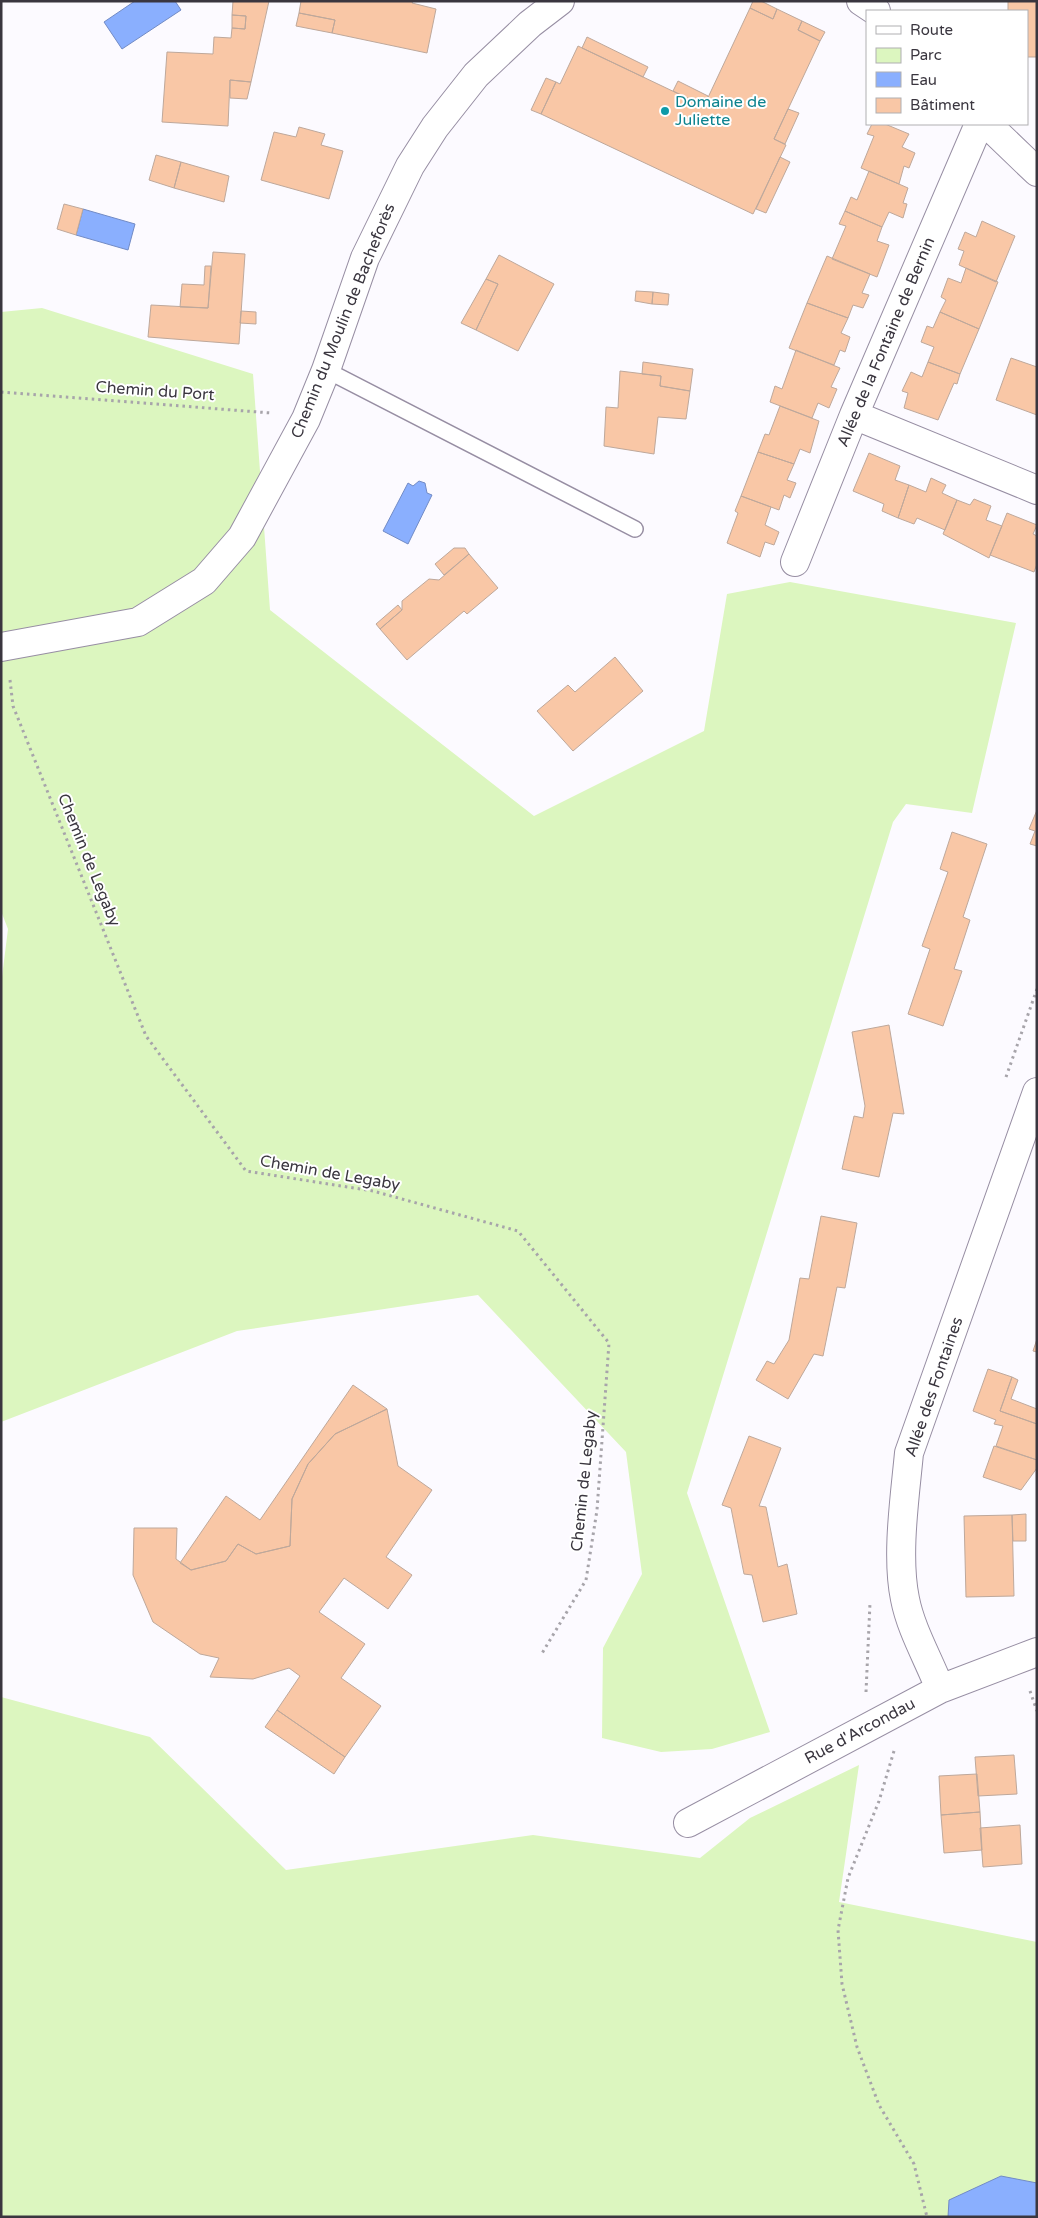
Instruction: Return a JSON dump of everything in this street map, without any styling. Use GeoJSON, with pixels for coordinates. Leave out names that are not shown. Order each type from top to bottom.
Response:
{"type":"FeatureCollection","features":[{"type":"Feature","properties":{"kind":"street","name":"Chemin du Moulin de Bacheforès"},"geometry":{"type":"LineString","coordinates":[[3,647],[138,622],[204,581],[242,537],[306,419],[326,370],[365,258],[406,174],[435,127],[476,75],[530,24],[560,1]]}},
{"type":"Feature","properties":{"kind":"street"},"geometry":{"type":"LineString","coordinates":[[861,1],[874,10]]}},
{"type":"Feature","properties":{"kind":"street","name":"Allée de la Fontaine de Bernin"},"geometry":{"type":"LineString","coordinates":[[795,562],[854,415],[979,125]]}},
{"type":"Feature","properties":{"kind":"street"},"geometry":{"type":"LineString","coordinates":[[988,125],[1037,172]]}},
{"type":"Feature","properties":{"kind":"street"},"geometry":{"type":"LineString","coordinates":[[854,415],[1037,490]]}},
{"type":"Feature","properties":{"kind":"street","name":"Allée des Fontaines"},"geometry":{"type":"LineString","coordinates":[[940,1689],[905,1600],[902,1570],[904,1500],[909,1453],[1037,1092]]}},
{"type":"Feature","properties":{"kind":"street","name":"Rue d'Arcondau"},"geometry":{"type":"LineString","coordinates":[[688,1823],[940,1689],[1037,1652]]}},
{"type":"Feature","properties":{"kind":"lane"},"geometry":{"type":"LineString","coordinates":[[326,370],[635,529]]}},
{"type":"Feature","properties":{"kind":"path","name":"Chemin du Port"},"geometry":{"type":"LineString","coordinates":[[1,392],[272,413],[306,419]]}},
{"type":"Feature","properties":{"kind":"path","name":"Chemin de Legaby"},"geometry":{"type":"LineString","coordinates":[[3,647],[13,706],[146,1036],[246,1170],[373,1191],[518,1231],[609,1343],[597,1510],[586,1580],[541,1655]]}},
{"type":"Feature","properties":{"kind":"path"},"geometry":{"type":"LineString","coordinates":[[1029,1688],[1037,1711]]}},
{"type":"Feature","properties":{"kind":"path"},"geometry":{"type":"LineString","coordinates":[[908,1705],[879,1801],[848,1878],[838,1930],[842,1984],[857,2047],[880,2105],[914,2164],[927,2217]]}},
{"type":"Feature","properties":{"kind":"green space"},"geometry":{"type":"Polygon","coordinates":[[[42,308],[253,374],[270,610],[534,816],[704,731],[727,594],[790,582],[1016,623],[972,813],[906,804],[893,822],[687,1493],[770,1732],[712,1749],[661,1752],[602,1738],[603,1648],[642,1574],[626,1452],[478,1295],[237,1331],[1,1422],[1,985],[8,929],[1,911],[1,312],[42,308]]]}},
{"type":"Feature","properties":{"kind":"green space"},"geometry":{"type":"Polygon","coordinates":[[[1,1697],[150,1737],[286,1870],[533,1835],[700,1858],[750,1818],[859,1765],[839,1902],[1037,1942],[1037,2217],[1,2217],[1,1697]]]}},
{"type":"Feature","properties":{"kind":"water"},"geometry":{"type":"Polygon","coordinates":[[[135,1],[175,1],[181,10],[122,49],[104,22],[135,1]]]}},
{"type":"Feature","properties":{"kind":"water"},"geometry":{"type":"Polygon","coordinates":[[[83,209],[135,224],[128,250],[76,235],[83,209]]]}},
{"type":"Feature","properties":{"kind":"water"},"geometry":{"type":"Polygon","coordinates":[[[419,481],[425,483],[427,493],[432,495],[408,544],[383,531],[408,483],[413,486],[419,481]]]}},
{"type":"Feature","properties":{"kind":"water"},"geometry":{"type":"Polygon","coordinates":[[[1001,2176],[1037,2183],[1037,2217],[948,2217],[949,2200],[1001,2176]]]}},
{"type":"Feature","properties":{"kind":"building"},"geometry":{"type":"Polygon","coordinates":[[[233,1],[269,1],[251,82],[230,80],[228,126],[162,122],[167,52],[213,54],[214,37],[231,38],[232,28],[245,29],[246,16],[232,15],[233,1]]]}},
{"type":"Feature","properties":{"kind":"building"},"geometry":{"type":"Polygon","coordinates":[[[301,1],[413,1],[412,3],[436,9],[427,53],[332,33],[335,20],[299,13],[301,1]]]}},
{"type":"Feature","properties":{"kind":"building"},"geometry":{"type":"Polygon","coordinates":[[[753,1],[761,1],[777,9],[773,19],[750,8],[753,1]]]}},
{"type":"Feature","properties":{"kind":"building"},"geometry":{"type":"Polygon","coordinates":[[[1008,1],[1037,1],[1037,57],[1028,57],[1028,10],[1008,10],[1008,1]]]}},
{"type":"Feature","properties":{"kind":"building","name":"Domaine de Juliette"},"geometry":{"type":"Polygon","coordinates":[[[750,8],[773,19],[777,9],[802,21],[798,30],[820,41],[774,139],[786,145],[753,214],[541,114],[556,82],[560,84],[578,46],[704,106],[750,8]]]}},
{"type":"Feature","properties":{"kind":"building"},"geometry":{"type":"Polygon","coordinates":[[[299,13],[335,20],[332,33],[296,26],[299,13]]]}},
{"type":"Feature","properties":{"kind":"building"},"geometry":{"type":"Polygon","coordinates":[[[232,15],[246,16],[245,29],[232,28],[232,15]]]}},
{"type":"Feature","properties":{"kind":"building"},"geometry":{"type":"Polygon","coordinates":[[[802,21],[825,32],[820,41],[798,30],[802,21]]]}},
{"type":"Feature","properties":{"kind":"building"},"geometry":{"type":"Polygon","coordinates":[[[587,37],[648,67],[643,77],[582,48],[587,37]]]}},
{"type":"Feature","properties":{"kind":"building"},"geometry":{"type":"Polygon","coordinates":[[[546,78],[556,82],[541,114],[531,110],[546,78]]]}},
{"type":"Feature","properties":{"kind":"building"},"geometry":{"type":"Polygon","coordinates":[[[230,80],[251,82],[247,99],[230,98],[230,80]]]}},
{"type":"Feature","properties":{"kind":"building"},"geometry":{"type":"Polygon","coordinates":[[[678,81],[708,96],[704,106],[673,91],[678,81]]]}},
{"type":"Feature","properties":{"kind":"building"},"geometry":{"type":"Polygon","coordinates":[[[788,109],[799,113],[785,144],[774,139],[788,109]]]}},
{"type":"Feature","properties":{"kind":"building"},"geometry":{"type":"Polygon","coordinates":[[[872,125],[887,125],[909,134],[902,147],[915,153],[909,168],[904,166],[899,184],[861,168],[874,136],[867,134],[872,125]]]}},
{"type":"Feature","properties":{"kind":"building"},"geometry":{"type":"Polygon","coordinates":[[[299,127],[325,134],[321,145],[343,151],[329,199],[261,180],[274,132],[296,137],[299,127]]]}},
{"type":"Feature","properties":{"kind":"building"},"geometry":{"type":"Polygon","coordinates":[[[156,155],[181,162],[174,188],[149,180],[156,155]]]}},
{"type":"Feature","properties":{"kind":"building"},"geometry":{"type":"Polygon","coordinates":[[[780,157],[790,162],[766,213],[756,209],[780,157]]]}},
{"type":"Feature","properties":{"kind":"building"},"geometry":{"type":"Polygon","coordinates":[[[181,162],[229,176],[224,202],[174,188],[181,162]]]}},
{"type":"Feature","properties":{"kind":"building"},"geometry":{"type":"Polygon","coordinates":[[[869,171],[908,188],[903,203],[907,204],[903,218],[889,212],[882,227],[845,211],[851,197],[857,200],[869,171]]]}},
{"type":"Feature","properties":{"kind":"building"},"geometry":{"type":"Polygon","coordinates":[[[64,204],[83,209],[76,235],[57,229],[64,204]]]}},
{"type":"Feature","properties":{"kind":"building"},"geometry":{"type":"Polygon","coordinates":[[[845,211],[882,227],[877,241],[889,245],[877,277],[832,259],[846,226],[839,224],[845,211]]]}},
{"type":"Feature","properties":{"kind":"building"},"geometry":{"type":"Polygon","coordinates":[[[982,221],[1015,236],[996,282],[959,265],[964,251],[958,249],[965,232],[976,237],[982,221]]]}},
{"type":"Feature","properties":{"kind":"building"},"geometry":{"type":"Polygon","coordinates":[[[213,252],[245,254],[239,344],[148,337],[151,305],[208,308],[213,252]]]}},
{"type":"Feature","properties":{"kind":"building"},"geometry":{"type":"Polygon","coordinates":[[[499,255],[554,284],[518,351],[476,330],[498,284],[486,279],[499,255]]]}},
{"type":"Feature","properties":{"kind":"building"},"geometry":{"type":"Polygon","coordinates":[[[827,256],[870,274],[862,293],[869,295],[863,308],[853,305],[848,318],[807,303],[827,256]]]}},
{"type":"Feature","properties":{"kind":"building"},"geometry":{"type":"Polygon","coordinates":[[[205,266],[211,266],[208,308],[180,307],[182,284],[204,285],[205,266]]]}},
{"type":"Feature","properties":{"kind":"building"},"geometry":{"type":"Polygon","coordinates":[[[966,268],[998,282],[979,329],[940,312],[946,300],[941,297],[948,278],[961,283],[966,268]]]}},
{"type":"Feature","properties":{"kind":"building"},"geometry":{"type":"Polygon","coordinates":[[[486,279],[498,284],[476,330],[461,323],[486,279]]]}},
{"type":"Feature","properties":{"kind":"building"},"geometry":{"type":"Polygon","coordinates":[[[636,291],[653,292],[652,304],[635,301],[636,291]]]}},
{"type":"Feature","properties":{"kind":"building"},"geometry":{"type":"Polygon","coordinates":[[[653,292],[669,294],[668,305],[652,304],[653,292]]]}},
{"type":"Feature","properties":{"kind":"building"},"geometry":{"type":"Polygon","coordinates":[[[807,303],[848,318],[841,333],[850,337],[845,352],[840,350],[834,365],[789,348],[807,303]]]}},
{"type":"Feature","properties":{"kind":"building"},"geometry":{"type":"Polygon","coordinates":[[[241,311],[256,312],[256,324],[240,323],[241,311]]]}},
{"type":"Feature","properties":{"kind":"building"},"geometry":{"type":"Polygon","coordinates":[[[940,312],[979,329],[960,374],[928,362],[934,347],[921,342],[927,326],[933,328],[940,312]]]}},
{"type":"Feature","properties":{"kind":"building"},"geometry":{"type":"Polygon","coordinates":[[[796,350],[840,368],[831,387],[837,389],[829,408],[818,403],[812,418],[770,402],[775,386],[782,389],[796,350]]]}},
{"type":"Feature","properties":{"kind":"building"},"geometry":{"type":"Polygon","coordinates":[[[1011,358],[1037,367],[1037,415],[996,400],[1011,358]]]}},
{"type":"Feature","properties":{"kind":"building"},"geometry":{"type":"Polygon","coordinates":[[[643,362],[693,369],[690,391],[660,386],[661,376],[642,374],[643,362]]]}},
{"type":"Feature","properties":{"kind":"building"},"geometry":{"type":"Polygon","coordinates":[[[928,362],[960,374],[957,384],[954,383],[938,420],[904,408],[908,393],[902,391],[911,372],[922,377],[928,362]]]}},
{"type":"Feature","properties":{"kind":"building"},"geometry":{"type":"Polygon","coordinates":[[[620,371],[661,376],[660,386],[690,391],[686,419],[658,417],[654,454],[604,446],[606,407],[618,408],[620,371]]]}},
{"type":"Feature","properties":{"kind":"building"},"geometry":{"type":"Polygon","coordinates":[[[780,406],[819,421],[810,453],[800,449],[794,464],[758,452],[765,434],[769,435],[780,406]]]}},
{"type":"Feature","properties":{"kind":"building"},"geometry":{"type":"Polygon","coordinates":[[[758,452],[794,464],[787,480],[796,483],[790,498],[784,495],[779,510],[741,496],[758,452]]]}},
{"type":"Feature","properties":{"kind":"building"},"geometry":{"type":"Polygon","coordinates":[[[869,453],[900,466],[895,480],[909,485],[898,518],[882,511],[884,504],[853,491],[869,453]]]}},
{"type":"Feature","properties":{"kind":"building"},"geometry":{"type":"Polygon","coordinates":[[[931,478],[946,485],[942,493],[957,500],[945,530],[917,518],[914,524],[898,518],[909,485],[926,492],[931,478]]]}},
{"type":"Feature","properties":{"kind":"building"},"geometry":{"type":"Polygon","coordinates":[[[741,496],[771,507],[765,525],[779,532],[774,545],[765,542],[760,557],[727,543],[738,513],[735,511],[741,496]]]}},
{"type":"Feature","properties":{"kind":"building"},"geometry":{"type":"Polygon","coordinates":[[[974,499],[991,506],[986,520],[1002,526],[989,558],[943,534],[957,500],[970,505],[974,499]]]}},
{"type":"Feature","properties":{"kind":"building"},"geometry":{"type":"Polygon","coordinates":[[[1007,513],[1037,525],[1033,534],[1037,536],[1037,564],[1034,572],[990,555],[1007,513]]]}},
{"type":"Feature","properties":{"kind":"building"},"geometry":{"type":"Polygon","coordinates":[[[454,548],[465,548],[469,554],[444,575],[435,564],[454,548]]]}},
{"type":"Feature","properties":{"kind":"building"},"geometry":{"type":"Polygon","coordinates":[[[469,554],[498,588],[467,614],[464,611],[407,660],[380,629],[402,610],[402,601],[429,579],[439,580],[469,554]]]}},
{"type":"Feature","properties":{"kind":"building"},"geometry":{"type":"Polygon","coordinates":[[[398,605],[402,610],[380,629],[376,624],[398,605]]]}},
{"type":"Feature","properties":{"kind":"building"},"geometry":{"type":"Polygon","coordinates":[[[615,657],[643,691],[573,751],[537,711],[568,685],[575,692],[615,657]]]}},
{"type":"Feature","properties":{"kind":"building"},"geometry":{"type":"Polygon","coordinates":[[[1037,810],[1037,846],[1030,844],[1035,831],[1029,829],[1037,810]]]}},
{"type":"Feature","properties":{"kind":"building"},"geometry":{"type":"Polygon","coordinates":[[[952,832],[987,844],[963,917],[970,920],[954,969],[962,971],[943,1026],[908,1014],[930,949],[922,946],[948,872],[940,869],[952,832]]]}},
{"type":"Feature","properties":{"kind":"building"},"geometry":{"type":"Polygon","coordinates":[[[889,1025],[904,1114],[893,1113],[879,1177],[842,1169],[854,1116],[863,1118],[865,1106],[852,1032],[889,1025]]]}},
{"type":"Feature","properties":{"kind":"building"},"geometry":{"type":"Polygon","coordinates":[[[821,1216],[857,1223],[845,1288],[837,1287],[823,1356],[814,1354],[788,1399],[756,1380],[767,1361],[774,1364],[789,1340],[800,1278],[809,1279],[821,1216]]]}},
{"type":"Feature","properties":{"kind":"building"},"geometry":{"type":"Polygon","coordinates":[[[1037,1339],[1037,1352],[1033,1351],[1037,1339]]]}},
{"type":"Feature","properties":{"kind":"building"},"geometry":{"type":"Polygon","coordinates":[[[988,1369],[1012,1377],[1000,1411],[1037,1424],[1037,1460],[996,1446],[1003,1426],[994,1424],[996,1420],[973,1411],[988,1369]]]}},
{"type":"Feature","properties":{"kind":"building"},"geometry":{"type":"Polygon","coordinates":[[[1012,1377],[1018,1380],[1011,1399],[1037,1409],[1037,1424],[1000,1411],[1012,1377]]]}},
{"type":"Feature","properties":{"kind":"building"},"geometry":{"type":"Polygon","coordinates":[[[353,1385],[387,1409],[335,1434],[308,1464],[292,1499],[290,1546],[256,1554],[238,1544],[226,1561],[191,1570],[180,1563],[226,1496],[260,1520],[353,1385]]]}},
{"type":"Feature","properties":{"kind":"building"},"geometry":{"type":"Polygon","coordinates":[[[387,1409],[398,1466],[432,1490],[386,1557],[412,1575],[388,1609],[344,1578],[319,1612],[365,1644],[341,1678],[381,1706],[345,1757],[277,1710],[300,1676],[289,1668],[253,1679],[210,1677],[219,1658],[200,1654],[153,1622],[133,1575],[134,1528],[177,1528],[176,1559],[191,1570],[226,1561],[238,1544],[256,1554],[290,1546],[292,1499],[308,1464],[335,1434],[387,1409]]]}},
{"type":"Feature","properties":{"kind":"building"},"geometry":{"type":"Polygon","coordinates":[[[749,1436],[781,1448],[759,1506],[766,1507],[778,1567],[787,1564],[797,1614],[763,1622],[752,1575],[744,1574],[731,1508],[722,1505],[749,1436]]]}},
{"type":"Feature","properties":{"kind":"building"},"geometry":{"type":"Polygon","coordinates":[[[994,1446],[1037,1460],[1037,1468],[1021,1490],[983,1477],[994,1446]]]}},
{"type":"Feature","properties":{"kind":"building"},"geometry":{"type":"Polygon","coordinates":[[[1026,1514],[1026,1541],[1013,1541],[1012,1515],[1026,1514]]]}},
{"type":"Feature","properties":{"kind":"building"},"geometry":{"type":"Polygon","coordinates":[[[1012,1515],[1014,1596],[966,1597],[964,1516],[1012,1515]]]}},
{"type":"Feature","properties":{"kind":"building"},"geometry":{"type":"Polygon","coordinates":[[[277,1710],[345,1757],[334,1774],[265,1727],[277,1710]]]}},
{"type":"Feature","properties":{"kind":"building"},"geometry":{"type":"Polygon","coordinates":[[[1014,1755],[1017,1794],[978,1796],[975,1757],[1014,1755]]]}},
{"type":"Feature","properties":{"kind":"building"},"geometry":{"type":"Polygon","coordinates":[[[977,1774],[980,1812],[941,1815],[939,1776],[977,1774]]]}},
{"type":"Feature","properties":{"kind":"building"},"geometry":{"type":"Polygon","coordinates":[[[980,1812],[982,1850],[944,1853],[941,1815],[980,1812]]]}},
{"type":"Feature","properties":{"kind":"building"},"geometry":{"type":"Polygon","coordinates":[[[1020,1825],[1022,1864],[983,1867],[980,1828],[1020,1825]]]}},
{"type":"Feature","properties":{"kind":"place","name":"Domaine de Juliette"},"geometry":{"type":"Point","coordinates":[665,111]}}]}
